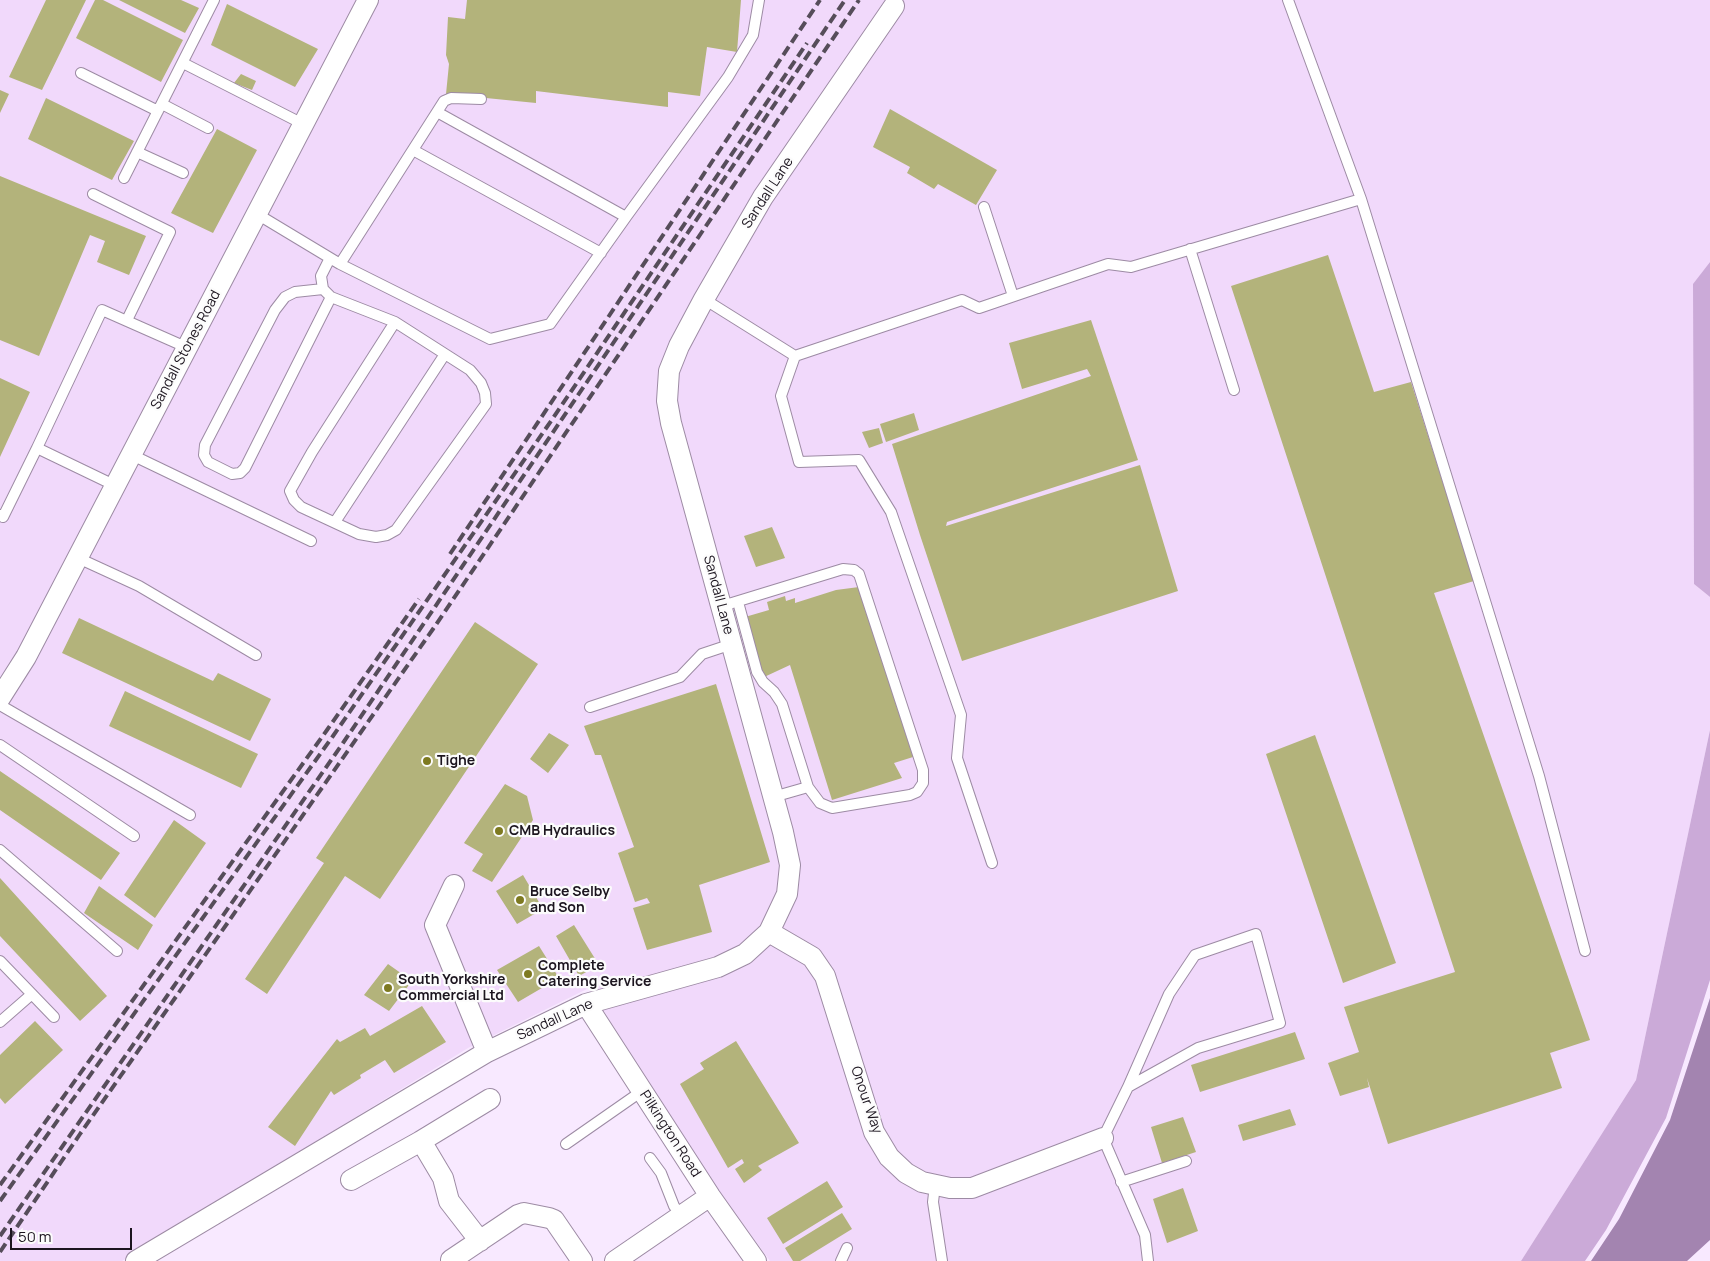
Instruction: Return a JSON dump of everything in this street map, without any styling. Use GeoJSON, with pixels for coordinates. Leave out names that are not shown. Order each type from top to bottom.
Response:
{"type":"FeatureCollection","features":[{"type":"Feature","properties":{"kind":"street","name":"Sandall Stones Road"},"geometry":{"type":"LineString","coordinates":[[0,698],[26,657],[368,0]]}},
{"type":"Feature","properties":{"kind":"street","name":"Sandall Lane"},"geometry":{"type":"LineString","coordinates":[[136,1261],[487,1052],[586,1004],[718,968],[745,954],[769,932],[787,894],[790,865],[732,644],[730,604],[671,424],[668,401],[669,371],[679,346],[704,299],[763,198],[897,3]]}},
{"type":"Feature","properties":{"kind":"street"},"geometry":{"type":"LineString","coordinates":[[454,885],[435,925],[487,1052]]}},
{"type":"Feature","properties":{"kind":"street","name":"Onour Way"},"geometry":{"type":"LineString","coordinates":[[769,932],[812,958],[824,976],[874,1132],[889,1157],[906,1173],[922,1182],[935,1185],[950,1188],[972,1188],[1103,1138]]}},
{"type":"Feature","properties":{"kind":"street","name":"Pilkington Road"},"geometry":{"type":"LineString","coordinates":[[586,1004],[710,1196],[756,1261]]}},
{"type":"Feature","properties":{"kind":"street"},"geometry":{"type":"LineString","coordinates":[[351,1180],[421,1141],[490,1099]]}},
{"type":"Feature","properties":{"kind":"street"},"geometry":{"type":"LineString","coordinates":[[421,1141],[443,1178],[449,1200],[480,1241]]}},
{"type":"Feature","properties":{"kind":"street"},"geometry":{"type":"LineString","coordinates":[[615,1261],[710,1196]]}},
{"type":"Feature","properties":{"kind":"street"},"geometry":{"type":"LineString","coordinates":[[451,1260],[518,1215],[524,1213],[554,1220],[582,1261]]}},
{"type":"Feature","properties":{"kind":"lane"},"geometry":{"type":"LineString","coordinates":[[124,178],[214,0]]}},
{"type":"Feature","properties":{"kind":"lane"},"geometry":{"type":"LineString","coordinates":[[257,214],[340,264],[490,339],[550,324],[728,77],[753,35],[759,0]]}},
{"type":"Feature","properties":{"kind":"lane"},"geometry":{"type":"LineString","coordinates":[[1288,0],[1361,199],[1539,776],[1585,951]]}},
{"type":"Feature","properties":{"kind":"lane"},"geometry":{"type":"LineString","coordinates":[[182,63],[303,124]]}},
{"type":"Feature","properties":{"kind":"lane"},"geometry":{"type":"LineString","coordinates":[[81,74],[208,128]]}},
{"type":"Feature","properties":{"kind":"lane"},"geometry":{"type":"LineString","coordinates":[[340,264],[444,101],[451,98],[481,100]]}},
{"type":"Feature","properties":{"kind":"lane"},"geometry":{"type":"LineString","coordinates":[[437,112],[626,217]]}},
{"type":"Feature","properties":{"kind":"lane"},"geometry":{"type":"LineString","coordinates":[[413,150],[601,253]]}},
{"type":"Feature","properties":{"kind":"lane"},"geometry":{"type":"LineString","coordinates":[[138,152],[183,173]]}},
{"type":"Feature","properties":{"kind":"lane"},"geometry":{"type":"LineString","coordinates":[[93,194],[170,232],[128,320]]}},
{"type":"Feature","properties":{"kind":"lane"},"geometry":{"type":"LineString","coordinates":[[795,356],[962,300],[978,308],[1108,264],[1131,267],[1361,199]]}},
{"type":"Feature","properties":{"kind":"lane"},"geometry":{"type":"LineString","coordinates":[[984,207],[1013,296]]}},
{"type":"Feature","properties":{"kind":"lane"},"geometry":{"type":"LineString","coordinates":[[1190,249],[1234,390]]}},
{"type":"Feature","properties":{"kind":"lane"},"geometry":{"type":"LineString","coordinates":[[330,258],[321,276],[322,289],[331,297],[395,322],[470,370],[481,383],[485,393],[486,404],[396,530],[376,537],[359,534],[301,507],[294,500],[290,491],[312,452],[395,322]]}},
{"type":"Feature","properties":{"kind":"lane"},"geometry":{"type":"LineString","coordinates":[[322,289],[295,292],[285,297],[275,310],[205,445],[204,455],[208,462],[232,474],[240,473],[244,468],[331,297]]}},
{"type":"Feature","properties":{"kind":"lane"},"geometry":{"type":"LineString","coordinates":[[704,299],[795,356]]}},
{"type":"Feature","properties":{"kind":"lane"},"geometry":{"type":"LineString","coordinates":[[0,515],[3,517],[102,310],[188,348]]}},
{"type":"Feature","properties":{"kind":"lane"},"geometry":{"type":"LineString","coordinates":[[335,522],[445,354]]}},
{"type":"Feature","properties":{"kind":"lane"},"geometry":{"type":"LineString","coordinates":[[795,356],[781,396],[800,462],[859,460],[891,512],[961,715],[957,758],[992,864]]}},
{"type":"Feature","properties":{"kind":"lane"},"geometry":{"type":"LineString","coordinates":[[37,448],[116,486]]}},
{"type":"Feature","properties":{"kind":"lane"},"geometry":{"type":"LineString","coordinates":[[132,455],[311,541]]}},
{"type":"Feature","properties":{"kind":"lane"},"geometry":{"type":"LineString","coordinates":[[78,558],[139,586],[256,655]]}},
{"type":"Feature","properties":{"kind":"lane"},"geometry":{"type":"LineString","coordinates":[[843,570],[854,570],[859,574],[863,581],[923,770],[923,783],[917,792],[910,795],[832,808],[820,803],[808,787],[782,704],[757,672],[730,604],[843,570]]}},
{"type":"Feature","properties":{"kind":"lane"},"geometry":{"type":"LineString","coordinates":[[590,707],[680,677],[702,654],[732,644]]}},
{"type":"Feature","properties":{"kind":"lane"},"geometry":{"type":"LineString","coordinates":[[0,705],[190,815]]}},
{"type":"Feature","properties":{"kind":"lane"},"geometry":{"type":"LineString","coordinates":[[0,744],[134,836]]}},
{"type":"Feature","properties":{"kind":"lane"},"geometry":{"type":"LineString","coordinates":[[773,797],[808,787]]}},
{"type":"Feature","properties":{"kind":"lane"},"geometry":{"type":"LineString","coordinates":[[0,850],[117,951]]}},
{"type":"Feature","properties":{"kind":"lane"},"geometry":{"type":"LineString","coordinates":[[1128,1087],[1198,1048],[1280,1023],[1256,934],[1195,954],[1169,994],[1103,1138],[1144,1236],[1148,1261]]}},
{"type":"Feature","properties":{"kind":"lane"},"geometry":{"type":"LineString","coordinates":[[0,961],[54,1016]]}},
{"type":"Feature","properties":{"kind":"lane"},"geometry":{"type":"LineString","coordinates":[[0,1022],[32,994]]}},
{"type":"Feature","properties":{"kind":"lane"},"geometry":{"type":"LineString","coordinates":[[566,1144],[642,1091]]}},
{"type":"Feature","properties":{"kind":"lane"},"geometry":{"type":"LineString","coordinates":[[650,1158],[661,1173],[674,1206],[682,1216]]}},
{"type":"Feature","properties":{"kind":"lane"},"geometry":{"type":"LineString","coordinates":[[1121,1182],[1186,1161]]}},
{"type":"Feature","properties":{"kind":"lane"},"geometry":{"type":"LineString","coordinates":[[935,1185],[933,1202],[942,1261]]}},
{"type":"Feature","properties":{"kind":"lane"},"geometry":{"type":"LineString","coordinates":[[841,1261],[847,1248]]}},
{"type":"Feature","properties":{"kind":"shaded area"},"geometry":{"type":"Polygon","coordinates":[[[0,0],[1710,0],[1710,262],[1693,285],[1694,584],[1710,597],[1710,730],[1636,1080],[1521,1261],[770,1261],[716,1187],[589,988],[468,1048],[122,1261],[0,1261],[0,0]]]}},
{"type":"Feature","properties":{"kind":"shaded area"},"geometry":{"type":"Polygon","coordinates":[[[1710,262],[1710,597],[1694,584],[1693,284],[1710,262]]]}},
{"type":"Feature","properties":{"kind":"shaded area"},"geometry":{"type":"Polygon","coordinates":[[[1710,730],[1710,980],[1666,1118],[1606,1230],[1585,1261],[1521,1261],[1636,1080],[1710,730]]]}},
{"type":"Feature","properties":{"kind":"shaded area"},"geometry":{"type":"Polygon","coordinates":[[[1710,998],[1710,1240],[1687,1261],[1591,1261],[1619,1219],[1670,1120],[1710,998]]]}},
{"type":"Feature","properties":{"kind":"building"},"geometry":{"type":"Polygon","coordinates":[[[46,0],[86,0],[42,90],[9,77],[46,0]]]}},
{"type":"Feature","properties":{"kind":"building"},"geometry":{"type":"Polygon","coordinates":[[[95,0],[103,0],[183,40],[161,82],[76,38],[95,0]]]}},
{"type":"Feature","properties":{"kind":"building"},"geometry":{"type":"Polygon","coordinates":[[[119,0],[181,0],[199,8],[185,33],[119,0]]]}},
{"type":"Feature","properties":{"kind":"building"},"geometry":{"type":"Polygon","coordinates":[[[467,0],[741,0],[737,52],[707,47],[700,96],[668,92],[668,107],[536,91],[536,103],[446,94],[449,64],[446,55],[448,17],[465,19],[467,0]]]}},
{"type":"Feature","properties":{"kind":"building"},"geometry":{"type":"Polygon","coordinates":[[[227,4],[318,49],[295,87],[211,45],[227,4]]]}},
{"type":"Feature","properties":{"kind":"building"},"geometry":{"type":"Polygon","coordinates":[[[241,74],[256,81],[252,90],[234,83],[241,74]]]}},
{"type":"Feature","properties":{"kind":"building"},"geometry":{"type":"Polygon","coordinates":[[[0,90],[9,94],[0,113],[0,90]]]}},
{"type":"Feature","properties":{"kind":"building"},"geometry":{"type":"Polygon","coordinates":[[[46,98],[134,141],[112,180],[28,139],[46,98]]]}},
{"type":"Feature","properties":{"kind":"building"},"geometry":{"type":"Polygon","coordinates":[[[890,109],[997,170],[976,205],[938,184],[934,189],[907,173],[910,167],[873,147],[890,109]]]}},
{"type":"Feature","properties":{"kind":"building"},"geometry":{"type":"Polygon","coordinates":[[[217,129],[257,150],[213,233],[171,213],[217,129]]]}},
{"type":"Feature","properties":{"kind":"building"},"geometry":{"type":"Polygon","coordinates":[[[0,176],[146,236],[129,275],[97,262],[105,241],[90,235],[39,356],[0,340],[0,176]]]}},
{"type":"Feature","properties":{"kind":"building"},"geometry":{"type":"Polygon","coordinates":[[[1328,255],[1374,392],[1411,382],[1474,581],[1434,593],[1590,1040],[1550,1053],[1562,1088],[1388,1144],[1367,1078],[1369,1087],[1340,1096],[1328,1063],[1359,1052],[1344,1007],[1455,972],[1231,286],[1328,255]]]}},
{"type":"Feature","properties":{"kind":"building"},"geometry":{"type":"Polygon","coordinates":[[[1091,320],[1138,460],[947,522],[946,526],[1140,465],[1178,591],[962,661],[892,444],[1091,376],[1087,369],[1022,389],[1009,343],[1091,320]]]}},
{"type":"Feature","properties":{"kind":"building"},"geometry":{"type":"Polygon","coordinates":[[[0,378],[30,392],[0,457],[0,378]]]}},
{"type":"Feature","properties":{"kind":"building"},"geometry":{"type":"Polygon","coordinates":[[[914,413],[919,430],[886,442],[880,424],[914,413]]]}},
{"type":"Feature","properties":{"kind":"building"},"geometry":{"type":"Polygon","coordinates":[[[879,428],[883,443],[869,448],[862,432],[879,428]]]}},
{"type":"Feature","properties":{"kind":"building"},"geometry":{"type":"Polygon","coordinates":[[[772,527],[785,558],[756,567],[744,536],[772,527]]]}},
{"type":"Feature","properties":{"kind":"building"},"geometry":{"type":"Polygon","coordinates":[[[859,587],[913,757],[894,763],[902,778],[832,800],[790,665],[762,678],[745,617],[769,610],[767,602],[785,596],[786,601],[795,598],[795,603],[836,590],[859,587]]]}},
{"type":"Feature","properties":{"kind":"building"},"geometry":{"type":"Polygon","coordinates":[[[79,618],[213,681],[218,673],[271,699],[250,741],[62,653],[79,618]]]}},
{"type":"Feature","properties":{"kind":"building","name":"Tighe"},"geometry":{"type":"Polygon","coordinates":[[[475,622],[538,664],[380,899],[345,876],[267,994],[245,979],[324,863],[316,858],[475,622]]]}},
{"type":"Feature","properties":{"kind":"building"},"geometry":{"type":"Polygon","coordinates":[[[716,684],[770,862],[699,885],[712,932],[647,950],[633,908],[650,903],[647,898],[635,902],[618,853],[634,847],[601,755],[595,755],[584,726],[716,684]]]}},
{"type":"Feature","properties":{"kind":"building"},"geometry":{"type":"Polygon","coordinates":[[[125,691],[258,754],[241,788],[109,726],[125,691]]]}},
{"type":"Feature","properties":{"kind":"building"},"geometry":{"type":"Polygon","coordinates":[[[549,733],[569,745],[548,773],[530,759],[549,733]]]}},
{"type":"Feature","properties":{"kind":"building"},"geometry":{"type":"Polygon","coordinates":[[[1315,735],[1396,963],[1343,983],[1266,754],[1315,735]]]}},
{"type":"Feature","properties":{"kind":"building"},"geometry":{"type":"Polygon","coordinates":[[[0,771],[120,853],[101,880],[0,810],[0,771]]]}},
{"type":"Feature","properties":{"kind":"building","name":"CMB Hydraulics"},"geometry":{"type":"Polygon","coordinates":[[[505,784],[527,796],[533,820],[492,882],[472,871],[483,854],[464,843],[505,784]]]}},
{"type":"Feature","properties":{"kind":"building"},"geometry":{"type":"Polygon","coordinates":[[[174,820],[206,843],[155,918],[124,895],[174,820]]]}},
{"type":"Feature","properties":{"kind":"building","name":"Bruce Selby and Son"},"geometry":{"type":"Polygon","coordinates":[[[523,875],[543,909],[517,924],[496,891],[523,875]]]}},
{"type":"Feature","properties":{"kind":"building"},"geometry":{"type":"Polygon","coordinates":[[[0,878],[107,996],[80,1021],[0,936],[0,878]]]}},
{"type":"Feature","properties":{"kind":"building"},"geometry":{"type":"Polygon","coordinates":[[[99,886],[153,925],[138,950],[84,913],[99,886]]]}},
{"type":"Feature","properties":{"kind":"building"},"geometry":{"type":"Polygon","coordinates":[[[574,925],[599,965],[579,976],[556,936],[574,925]]]}},
{"type":"Feature","properties":{"kind":"building","name":"Complete Catering Service"},"geometry":{"type":"Polygon","coordinates":[[[539,946],[559,978],[518,1002],[497,970],[539,946]]]}},
{"type":"Feature","properties":{"kind":"building","name":"South Yorkshire Commercial Ltd"},"geometry":{"type":"Polygon","coordinates":[[[388,964],[412,981],[389,1011],[364,995],[388,964]]]}},
{"type":"Feature","properties":{"kind":"building"},"geometry":{"type":"Polygon","coordinates":[[[422,1006],[446,1042],[394,1073],[385,1060],[360,1075],[361,1078],[334,1095],[331,1091],[295,1146],[268,1127],[337,1039],[340,1042],[365,1028],[370,1036],[422,1006]]]}},
{"type":"Feature","properties":{"kind":"building"},"geometry":{"type":"Polygon","coordinates":[[[35,1021],[63,1050],[5,1104],[0,1098],[0,1055],[35,1021]]]}},
{"type":"Feature","properties":{"kind":"building"},"geometry":{"type":"Polygon","coordinates":[[[1295,1032],[1305,1059],[1200,1092],[1191,1065],[1295,1032]]]}},
{"type":"Feature","properties":{"kind":"building"},"geometry":{"type":"Polygon","coordinates":[[[736,1041],[799,1143],[758,1166],[762,1170],[744,1183],[735,1169],[744,1163],[742,1159],[728,1168],[680,1084],[704,1069],[700,1063],[736,1041]]]}},
{"type":"Feature","properties":{"kind":"building"},"geometry":{"type":"Polygon","coordinates":[[[1290,1109],[1296,1125],[1243,1141],[1238,1125],[1290,1109]]]}},
{"type":"Feature","properties":{"kind":"building"},"geometry":{"type":"Polygon","coordinates":[[[1183,1117],[1196,1152],[1162,1163],[1151,1127],[1183,1117]]]}},
{"type":"Feature","properties":{"kind":"building"},"geometry":{"type":"Polygon","coordinates":[[[827,1181],[843,1207],[783,1244],[767,1218],[827,1181]]]}},
{"type":"Feature","properties":{"kind":"building"},"geometry":{"type":"Polygon","coordinates":[[[1183,1188],[1198,1231],[1167,1243],[1153,1199],[1183,1188]]]}},
{"type":"Feature","properties":{"kind":"building"},"geometry":{"type":"Polygon","coordinates":[[[842,1213],[852,1229],[800,1261],[793,1261],[785,1248],[842,1213]]]}},
{"type":"Feature","properties":{"kind":"railway"},"geometry":{"type":"LineString","coordinates":[[450,554],[820,0]]}},
{"type":"Feature","properties":{"kind":"railway"},"geometry":{"type":"LineString","coordinates":[[0,1236],[343,743],[845,0]]}},
{"type":"Feature","properties":{"kind":"railway"},"geometry":{"type":"LineString","coordinates":[[0,1252],[80,1134],[433,629],[859,0]]}},
{"type":"Feature","properties":{"kind":"railway"},"geometry":{"type":"LineString","coordinates":[[0,1201],[333,736],[551,421],[807,43]]}},
{"type":"Feature","properties":{"kind":"railway"},"geometry":{"type":"LineString","coordinates":[[0,1185],[419,599]]}},
{"type":"Feature","properties":{"kind":"place","name":"Tighe"},"geometry":{"type":"Point","coordinates":[427,761]}},
{"type":"Feature","properties":{"kind":"place","name":"CMB Hydraulics"},"geometry":{"type":"Point","coordinates":[499,831]}},
{"type":"Feature","properties":{"kind":"place","name":"Bruce Selby and Son"},"geometry":{"type":"Point","coordinates":[520,900]}},
{"type":"Feature","properties":{"kind":"place","name":"Complete Catering Service"},"geometry":{"type":"Point","coordinates":[528,974]}},
{"type":"Feature","properties":{"kind":"place","name":"South Yorkshire Commercial Ltd"},"geometry":{"type":"Point","coordinates":[388,988]}}]}
